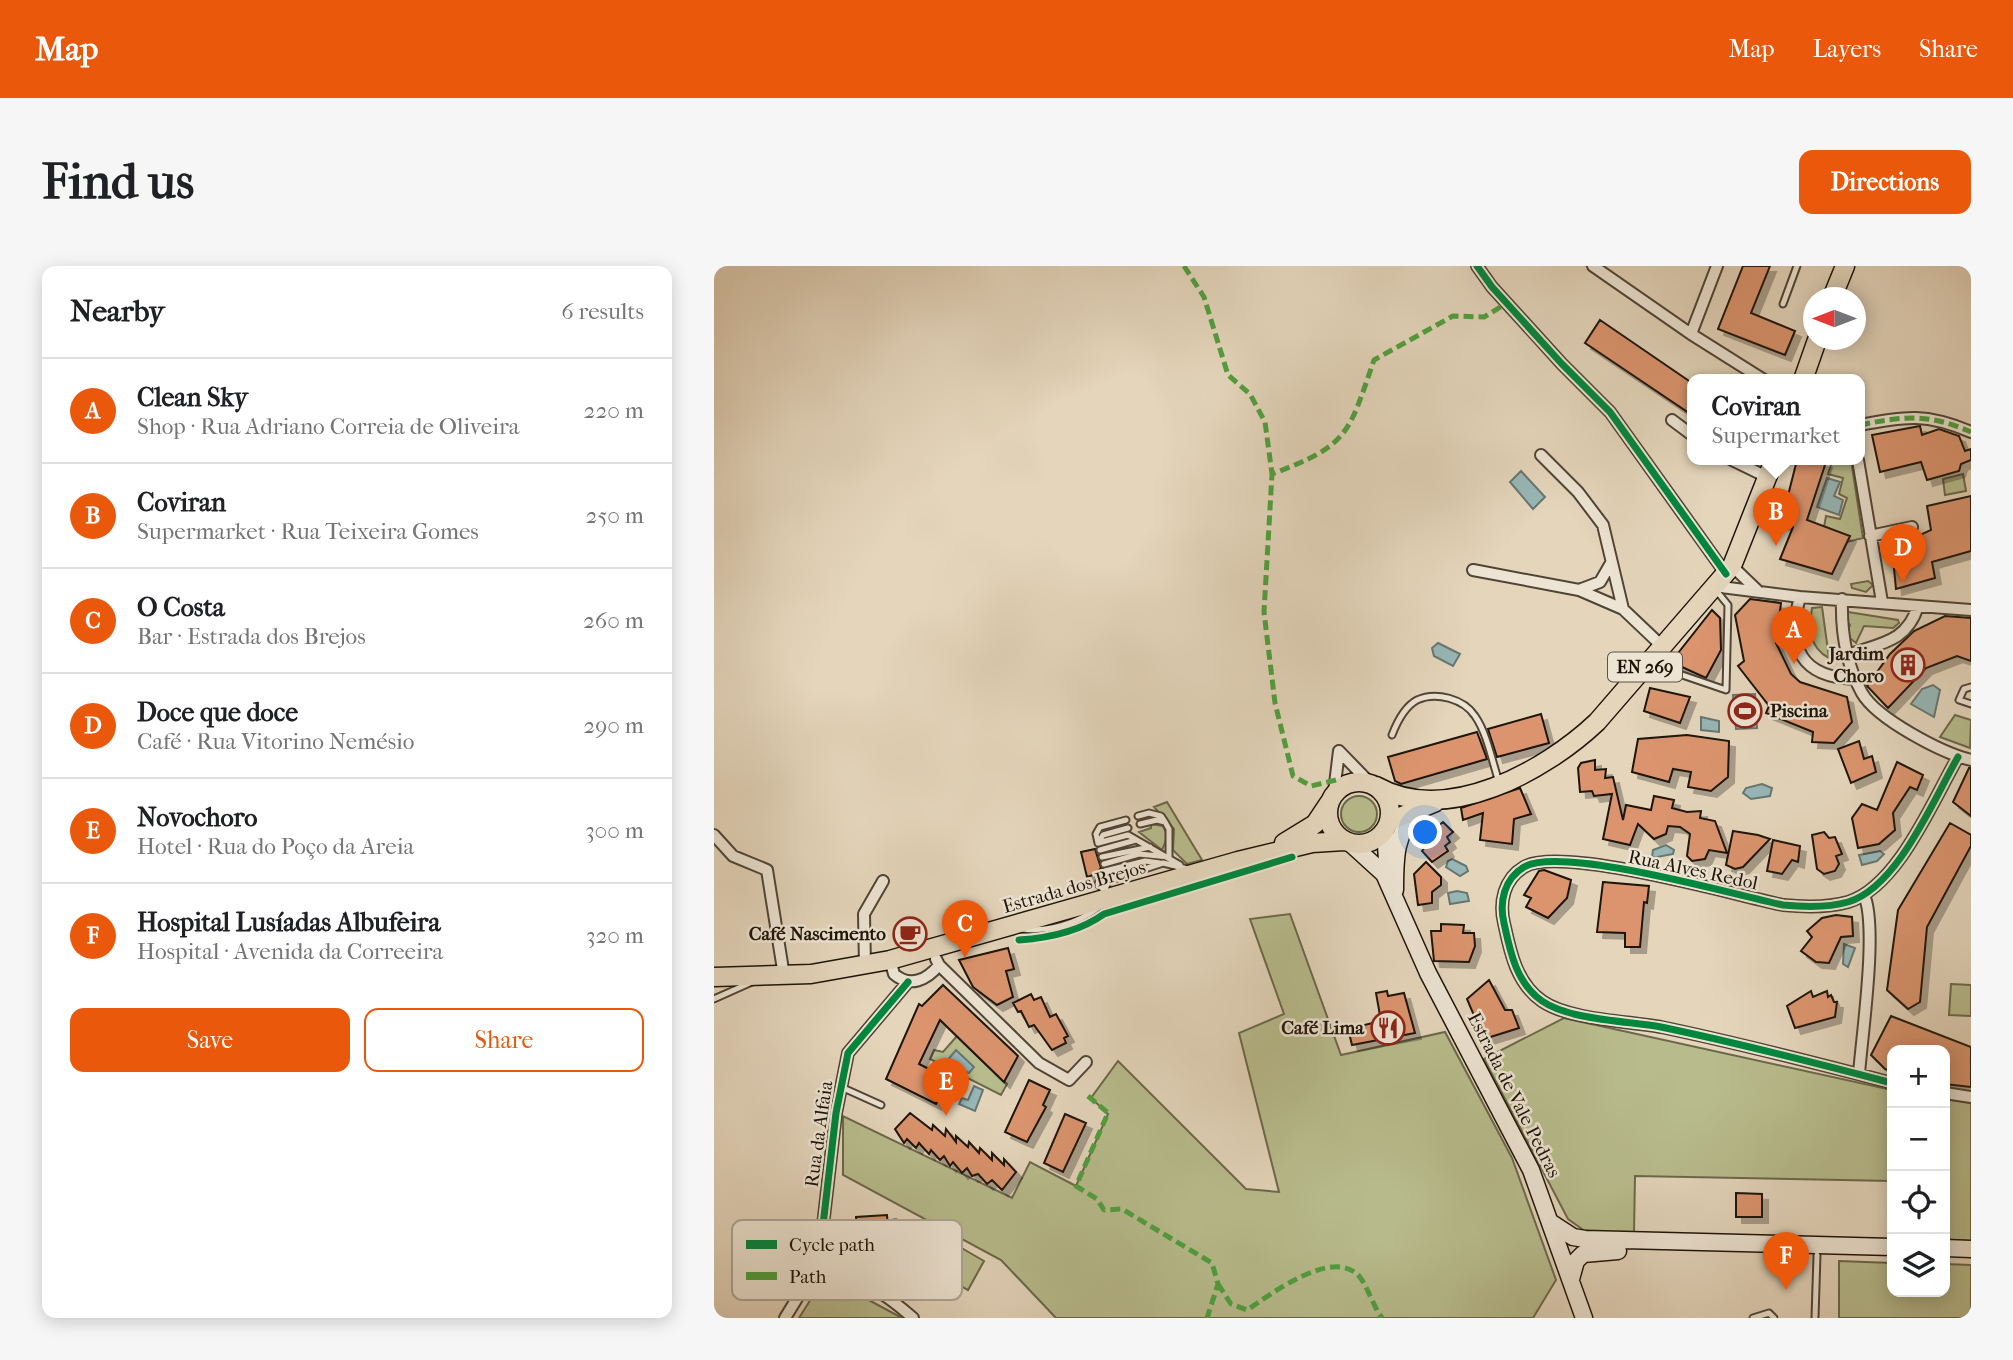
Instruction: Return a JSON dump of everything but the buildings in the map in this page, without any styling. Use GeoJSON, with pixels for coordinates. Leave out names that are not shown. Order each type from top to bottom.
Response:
{"type":"FeatureCollection","features":[{"type":"Feature","properties":{"kind":"main road"},"geometry":{"type":"LineString","coordinates":[[1836,287],[1845,266]]}},
{"type":"Feature","properties":{"kind":"main road"},"geometry":{"type":"LineString","coordinates":[[1805,374],[1814,350]]}},
{"type":"Feature","properties":{"kind":"main road","name":"EN 269"},"geometry":{"type":"LineString","coordinates":[[1347,842],[1374,841],[1387,826],[1418,809],[1445,798],[1501,786],[1553,759],[1578,740],[1724,575],[1771,469]]}},
{"type":"Feature","properties":{"kind":"main road"},"geometry":{"type":"LineString","coordinates":[[1347,842],[1329,825],[1332,797],[1346,784],[1373,785],[1389,804],[1387,826]]}},
{"type":"Feature","properties":{"kind":"main road","name":"EN 269"},"geometry":{"type":"LineString","coordinates":[[1373,785],[1393,796],[1445,798]]}},
{"type":"Feature","properties":{"kind":"main road","name":"Estrada dos Brejos"},"geometry":{"type":"LineString","coordinates":[[1238,861],[1295,838],[1315,824],[1332,797]]}},
{"type":"Feature","properties":{"kind":"main road"},"geometry":{"type":"LineString","coordinates":[[1395,896],[1397,842],[1402,828],[1418,809]]}},
{"type":"Feature","properties":{"kind":"main road","name":"Estrada de Vale Pedras"},"geometry":{"type":"LineString","coordinates":[[1387,826],[1389,873],[1395,896]]}},
{"type":"Feature","properties":{"kind":"main road","name":"Estrada dos Brejos"},"geometry":{"type":"LineString","coordinates":[[714,977],[784,976],[865,966],[890,960],[936,958],[990,934],[1065,912],[1106,883],[1193,870],[1312,843],[1347,842]]}},
{"type":"Feature","properties":{"kind":"main road","name":"Estrada de Vale Pedras"},"geometry":{"type":"LineString","coordinates":[[1347,842],[1373,861],[1384,874],[1395,896],[1428,973],[1531,1170],[1584,1318]]}},
{"type":"Feature","properties":{"kind":"main road"},"geometry":{"type":"LineString","coordinates":[[1550,1222],[1573,1237],[1585,1239],[1887,1247]]}},
{"type":"Feature","properties":{"kind":"main road"},"geometry":{"type":"LineString","coordinates":[[1950,1248],[1971,1249]]}},
{"type":"Feature","properties":{"kind":"main road"},"geometry":{"type":"LineString","coordinates":[[1571,1279],[1576,1261],[1584,1254],[1601,1250],[1887,1256]]}},
{"type":"Feature","properties":{"kind":"main road"},"geometry":{"type":"LineString","coordinates":[[1950,1257],[1971,1257]]}},
{"type":"Feature","properties":{"kind":"street"},"geometry":{"type":"LineString","coordinates":[[1477,266],[1562,364],[1610,412],[1724,575],[1757,590],[1800,597],[1971,610]]}},
{"type":"Feature","properties":{"kind":"street"},"geometry":{"type":"LineString","coordinates":[[1593,266],[1754,374]]}},
{"type":"Feature","properties":{"kind":"street"},"geometry":{"type":"LineString","coordinates":[[1691,334],[1717,266]]}},
{"type":"Feature","properties":{"kind":"street"},"geometry":{"type":"LineString","coordinates":[[1865,424],[1906,416],[1948,422],[1971,432]]}},
{"type":"Feature","properties":{"kind":"street"},"geometry":{"type":"LineString","coordinates":[[1672,421],[1687,432]]}},
{"type":"Feature","properties":{"kind":"street"},"geometry":{"type":"LineString","coordinates":[[1541,456],[1578,492],[1603,526],[1623,609]]}},
{"type":"Feature","properties":{"kind":"street"},"geometry":{"type":"LineString","coordinates":[[1754,465],[1771,469]]}},
{"type":"Feature","properties":{"kind":"street"},"geometry":{"type":"LineString","coordinates":[[1859,465],[1882,603]]}},
{"type":"Feature","properties":{"kind":"street"},"geometry":{"type":"LineString","coordinates":[[1870,536],[1912,527]]}},
{"type":"Feature","properties":{"kind":"street"},"geometry":{"type":"LineString","coordinates":[[1579,590],[1600,582],[1611,563]]}},
{"type":"Feature","properties":{"kind":"street"},"geometry":{"type":"LineString","coordinates":[[1473,570],[1579,590],[1623,609],[1663,647]]}},
{"type":"Feature","properties":{"kind":"street"},"geometry":{"type":"LineString","coordinates":[[1724,575],[1757,590]]}},
{"type":"Feature","properties":{"kind":"street"},"geometry":{"type":"LineString","coordinates":[[1800,597],[1793,633],[1808,665],[1822,674],[1856,679]]}},
{"type":"Feature","properties":{"kind":"street"},"geometry":{"type":"LineString","coordinates":[[1842,599],[1841,633],[1863,695],[1898,725],[1958,757],[1971,760]]}},
{"type":"Feature","properties":{"kind":"street"},"geometry":{"type":"LineString","coordinates":[[1848,655],[1900,636],[1912,625],[1918,606]]}},
{"type":"Feature","properties":{"kind":"street"},"geometry":{"type":"LineString","coordinates":[[1332,797],[1339,751],[1373,785]]}},
{"type":"Feature","properties":{"kind":"street","name":"Rua Alves Redol"},"geometry":{"type":"LineString","coordinates":[[1887,1082],[1662,1027],[1576,1013],[1543,1002],[1524,983],[1511,958],[1501,909],[1507,883],[1525,867],[1548,862],[1613,868],[1783,905],[1848,902],[1864,895],[1893,869],[1958,757]]}},
{"type":"Feature","properties":{"kind":"street"},"geometry":{"type":"LineString","coordinates":[[714,835],[733,856],[767,870],[784,976]]}},
{"type":"Feature","properties":{"kind":"street"},"geometry":{"type":"LineString","coordinates":[[865,966],[864,914],[883,881]]}},
{"type":"Feature","properties":{"kind":"street"},"geometry":{"type":"LineString","coordinates":[[1859,1074],[1870,909],[1864,895]]}},
{"type":"Feature","properties":{"kind":"street"},"geometry":{"type":"LineString","coordinates":[[890,960],[894,974],[908,982],[921,980],[936,958],[1039,1063],[1069,1080],[1086,1062]]}},
{"type":"Feature","properties":{"kind":"street","name":"Rua da Alfaia"},"geometry":{"type":"LineString","coordinates":[[823,1220],[829,1167],[848,1054],[908,982]]}},
{"type":"Feature","properties":{"kind":"street"},"geometry":{"type":"LineString","coordinates":[[1950,1094],[1971,1097]]}},
{"type":"Feature","properties":{"kind":"street"},"geometry":{"type":"LineString","coordinates":[[785,1318],[796,1300]]}},
{"type":"Feature","properties":{"kind":"street"},"geometry":{"type":"LineString","coordinates":[[889,1300],[914,1318]]}},
{"type":"Feature","properties":{"kind":"lane"},"geometry":{"type":"LineString","coordinates":[[1783,304],[1797,266]]}},
{"type":"Feature","properties":{"kind":"lane"},"geometry":{"type":"LineString","coordinates":[[1648,663],[1726,690],[1728,605],[1724,575]]}},
{"type":"Feature","properties":{"kind":"lane"},"geometry":{"type":"LineString","coordinates":[[1971,687],[1964,689],[1959,700],[1971,704]]}},
{"type":"Feature","properties":{"kind":"lane"},"geometry":{"type":"LineString","coordinates":[[1392,735],[1400,717],[1417,700],[1445,697],[1457,701],[1469,707],[1478,718],[1501,786]]}},
{"type":"Feature","properties":{"kind":"lane"},"geometry":{"type":"LineString","coordinates":[[1138,816],[1161,816],[1169,830],[1169,857]]}},
{"type":"Feature","properties":{"kind":"lane"},"geometry":{"type":"LineString","coordinates":[[1106,883],[1096,834],[1100,827],[1126,820]]}},
{"type":"Feature","properties":{"kind":"lane"},"geometry":{"type":"LineString","coordinates":[[1140,824],[1157,820],[1165,822]]}},
{"type":"Feature","properties":{"kind":"lane"},"geometry":{"type":"LineString","coordinates":[[1100,851],[1103,835],[1128,828]]}},
{"type":"Feature","properties":{"kind":"lane"},"geometry":{"type":"LineString","coordinates":[[1100,851],[1136,840],[1193,870]]}},
{"type":"Feature","properties":{"kind":"lane"},"geometry":{"type":"LineString","coordinates":[[1100,851],[1150,847]]}},
{"type":"Feature","properties":{"kind":"lane"},"geometry":{"type":"LineString","coordinates":[[1012,928],[1042,931],[1086,917],[1106,883],[1139,854],[1169,857]]}},
{"type":"Feature","properties":{"kind":"lane"},"geometry":{"type":"LineString","coordinates":[[1106,883],[1145,861],[1193,870]]}},
{"type":"Feature","properties":{"kind":"lane"},"geometry":{"type":"LineString","coordinates":[[990,934],[1000,923],[1034,914],[1065,912]]}},
{"type":"Feature","properties":{"kind":"lane"},"geometry":{"type":"LineString","coordinates":[[714,999],[734,992],[761,977]]}},
{"type":"Feature","properties":{"kind":"lane"},"geometry":{"type":"LineString","coordinates":[[841,1087],[881,1105]]}},
{"type":"Feature","properties":{"kind":"lane"},"geometry":{"type":"LineString","coordinates":[[1815,1318],[1817,1255]]}},
{"type":"Feature","properties":{"kind":"lane"},"geometry":{"type":"LineString","coordinates":[[1753,1318],[1769,1313],[1774,1318]]}},
{"type":"Feature","properties":{"kind":"green space"},"geometry":{"type":"Polygon","coordinates":[[[1831,465],[1852,465],[1863,538],[1847,542],[1824,527],[1826,516],[1840,519],[1847,498],[1839,494],[1843,478],[1828,474],[1831,465]]]}},
{"type":"Feature","properties":{"kind":"green space"},"geometry":{"type":"Polygon","coordinates":[[[1963,474],[1966,491],[1945,495],[1943,479],[1963,474]]]}},
{"type":"Feature","properties":{"kind":"green space"},"geometry":{"type":"Polygon","coordinates":[[[1868,581],[1873,585],[1866,592],[1852,588],[1851,584],[1868,581]]]}},
{"type":"Feature","properties":{"kind":"green space"},"geometry":{"type":"Polygon","coordinates":[[[1822,607],[1829,658],[1817,648],[1810,622],[1812,608],[1822,607]]]}},
{"type":"Feature","properties":{"kind":"green space"},"geometry":{"type":"Polygon","coordinates":[[[1848,612],[1898,620],[1899,623],[1893,628],[1864,626],[1856,643],[1846,635],[1850,625],[1844,619],[1848,612]]]}},
{"type":"Feature","properties":{"kind":"green space"},"geometry":{"type":"Polygon","coordinates":[[[1955,715],[1971,720],[1970,748],[1940,737],[1955,715]]]}},
{"type":"Feature","properties":{"kind":"green space"},"geometry":{"type":"Polygon","coordinates":[[[1359,796],[1372,801],[1377,814],[1372,827],[1359,832],[1346,827],[1341,814],[1346,801],[1359,796]]]}},
{"type":"Feature","properties":{"kind":"green space"},"geometry":{"type":"Polygon","coordinates":[[[1167,802],[1202,860],[1187,864],[1173,850],[1174,829],[1154,807],[1167,802]]]}},
{"type":"Feature","properties":{"kind":"green space"},"geometry":{"type":"Polygon","coordinates":[[[1151,824],[1163,826],[1165,830],[1166,838],[1162,850],[1139,832],[1151,828],[1151,824]]]}},
{"type":"Feature","properties":{"kind":"green space"},"geometry":{"type":"Polygon","coordinates":[[[1290,914],[1341,1055],[1445,1032],[1512,1158],[1556,1280],[1533,1318],[1056,1318],[1001,1260],[962,1239],[962,1220],[927,1220],[843,1175],[843,1116],[1012,1198],[1030,1162],[1076,1186],[1108,1114],[1091,1098],[1118,1061],[1246,1189],[1279,1192],[1239,1033],[1284,1014],[1250,919],[1290,914]]]}},
{"type":"Feature","properties":{"kind":"green space"},"geometry":{"type":"Polygon","coordinates":[[[1951,984],[1971,985],[1971,1016],[1949,1015],[1951,984]]]}},
{"type":"Feature","properties":{"kind":"green space"},"geometry":{"type":"Polygon","coordinates":[[[1564,1018],[1887,1089],[1887,1181],[1635,1176],[1634,1233],[1589,1234],[1568,1219],[1484,1059],[1564,1018]]]}},
{"type":"Feature","properties":{"kind":"green space"},"geometry":{"type":"Polygon","coordinates":[[[957,1036],[1007,1084],[1001,1095],[930,1059],[934,1050],[943,1052],[957,1036]]]}},
{"type":"Feature","properties":{"kind":"green space"},"geometry":{"type":"Polygon","coordinates":[[[1950,1100],[1971,1103],[1971,1241],[1950,1240],[1950,1100]]]}},
{"type":"Feature","properties":{"kind":"green space"},"geometry":{"type":"Polygon","coordinates":[[[962,1248],[984,1261],[968,1290],[962,1287],[962,1248]]]}},
{"type":"Feature","properties":{"kind":"green space"},"geometry":{"type":"Polygon","coordinates":[[[1839,1261],[1887,1263],[1887,1297],[1950,1297],[1950,1264],[1971,1265],[1971,1318],[1839,1318],[1839,1261]]]}},
{"type":"Feature","properties":{"kind":"green space"},"geometry":{"type":"Polygon","coordinates":[[[810,1300],[869,1300],[902,1318],[799,1318],[810,1300]]]}},
{"type":"Feature","properties":{"kind":"water"},"geometry":{"type":"Polygon","coordinates":[[[1521,471],[1545,497],[1533,509],[1510,482],[1521,471]]]}},
{"type":"Feature","properties":{"kind":"water"},"geometry":{"type":"Polygon","coordinates":[[[1827,478],[1840,482],[1834,496],[1843,500],[1839,515],[1817,507],[1827,478]]]}},
{"type":"Feature","properties":{"kind":"water"},"geometry":{"type":"Polygon","coordinates":[[[1438,643],[1460,654],[1453,666],[1434,656],[1432,648],[1438,643]]]}},
{"type":"Feature","properties":{"kind":"water"},"geometry":{"type":"Polygon","coordinates":[[[1933,685],[1940,690],[1934,717],[1911,704],[1922,689],[1933,685]]]}},
{"type":"Feature","properties":{"kind":"water","name":"Piscina"},"geometry":{"type":"Polygon","coordinates":[[[1755,694],[1757,728],[1736,729],[1733,695],[1755,694]]]}},
{"type":"Feature","properties":{"kind":"water"},"geometry":{"type":"Polygon","coordinates":[[[1701,717],[1719,721],[1719,732],[1701,730],[1701,717]]]}},
{"type":"Feature","properties":{"kind":"water"},"geometry":{"type":"Polygon","coordinates":[[[1762,784],[1772,788],[1770,796],[1751,799],[1743,793],[1746,788],[1762,784]]]}},
{"type":"Feature","properties":{"kind":"water"},"geometry":{"type":"Polygon","coordinates":[[[1666,845],[1674,850],[1673,854],[1652,858],[1653,850],[1666,845]]]}},
{"type":"Feature","properties":{"kind":"water"},"geometry":{"type":"Polygon","coordinates":[[[1880,851],[1884,854],[1877,861],[1862,865],[1859,855],[1880,851]]]}},
{"type":"Feature","properties":{"kind":"water"},"geometry":{"type":"Polygon","coordinates":[[[1452,859],[1466,866],[1468,871],[1460,876],[1446,867],[1452,859]]]}},
{"type":"Feature","properties":{"kind":"water"},"geometry":{"type":"Polygon","coordinates":[[[1448,893],[1467,893],[1469,901],[1450,904],[1448,893]]]}},
{"type":"Feature","properties":{"kind":"water"},"geometry":{"type":"Polygon","coordinates":[[[1844,944],[1855,948],[1848,967],[1843,964],[1844,944]]]}},
{"type":"Feature","properties":{"kind":"water"},"geometry":{"type":"Polygon","coordinates":[[[956,1050],[974,1067],[969,1073],[946,1062],[956,1050]]]}},
{"type":"Feature","properties":{"kind":"water"},"geometry":{"type":"Polygon","coordinates":[[[974,1086],[983,1090],[975,1111],[959,1104],[962,1098],[968,1100],[974,1086]]]}},
{"type":"Feature","properties":{"kind":"marked path"},"geometry":{"type":"LineString","coordinates":[[1184,266],[1204,297],[1228,375],[1250,394],[1265,422],[1272,474]]}},
{"type":"Feature","properties":{"kind":"marked path"},"geometry":{"type":"LineString","coordinates":[[1336,780],[1311,786],[1293,776],[1275,703],[1264,612],[1272,474],[1317,454],[1342,434],[1358,405],[1374,360],[1453,316],[1484,317],[1507,303]]}},
{"type":"Feature","properties":{"kind":"marked path"},"geometry":{"type":"LineString","coordinates":[[1865,424],[1916,418],[1941,422],[1971,432]]}},
{"type":"Feature","properties":{"kind":"marked path"},"geometry":{"type":"LineString","coordinates":[[1088,1096],[1108,1113],[1076,1186],[1097,1199],[1104,1210],[1122,1209],[1212,1263],[1218,1284],[1207,1318]]}},
{"type":"Feature","properties":{"kind":"marked path"},"geometry":{"type":"LineString","coordinates":[[1218,1284],[1231,1304],[1247,1310],[1302,1276],[1333,1267],[1347,1269],[1362,1280],[1382,1318]]}},
{"type":"Feature","properties":{"kind":"cycle path"},"geometry":{"type":"LineString","coordinates":[[1477,266],[1492,287],[1562,364],[1610,412],[1726,574]]}},
{"type":"Feature","properties":{"kind":"cycle path"},"geometry":{"type":"LineString","coordinates":[[1887,1082],[1690,1033],[1583,1016],[1554,1007],[1533,994],[1520,976],[1506,934],[1503,899],[1508,884],[1524,867],[1544,862],[1573,862],[1649,874],[1783,905],[1816,906],[1848,902],[1866,893],[1883,879],[1898,861],[1958,757]]}},
{"type":"Feature","properties":{"kind":"cycle path"},"geometry":{"type":"LineString","coordinates":[[1019,940],[1063,933],[1104,914],[1292,857]]}},
{"type":"Feature","properties":{"kind":"cycle path"},"geometry":{"type":"LineString","coordinates":[[824,1220],[836,1113],[848,1053],[908,982]]}},
{"type":"Feature","properties":{"kind":"place","name":"Coviran"},"geometry":{"type":"Point","coordinates":[1776,546]}},
{"type":"Feature","properties":{"kind":"place","name":"Doce que doce"},"geometry":{"type":"Point","coordinates":[1903,582]}},
{"type":"Feature","properties":{"kind":"place","name":"Clean Sky"},"geometry":{"type":"Point","coordinates":[1794,664]}},
{"type":"Feature","properties":{"kind":"place","name":"Jardim Choro"},"geometry":{"type":"Point","coordinates":[1908,665]}},
{"type":"Feature","properties":{"kind":"place","name":"Piscina"},"geometry":{"type":"Point","coordinates":[1745,711]}},
{"type":"Feature","properties":{"kind":"place","name":"Café Nascimento"},"geometry":{"type":"Point","coordinates":[910,934]}},
{"type":"Feature","properties":{"kind":"place","name":"O Costa"},"geometry":{"type":"Point","coordinates":[965,958]}},
{"type":"Feature","properties":{"kind":"place","name":"Café Lima"},"geometry":{"type":"Point","coordinates":[1388,1028]}},
{"type":"Feature","properties":{"kind":"place","name":"Novochoro"},"geometry":{"type":"Point","coordinates":[946,1116]}},
{"type":"Feature","properties":{"kind":"place","name":"Hospital Lusíadas Albufeira"},"geometry":{"type":"Point","coordinates":[1786,1290]}}]}
